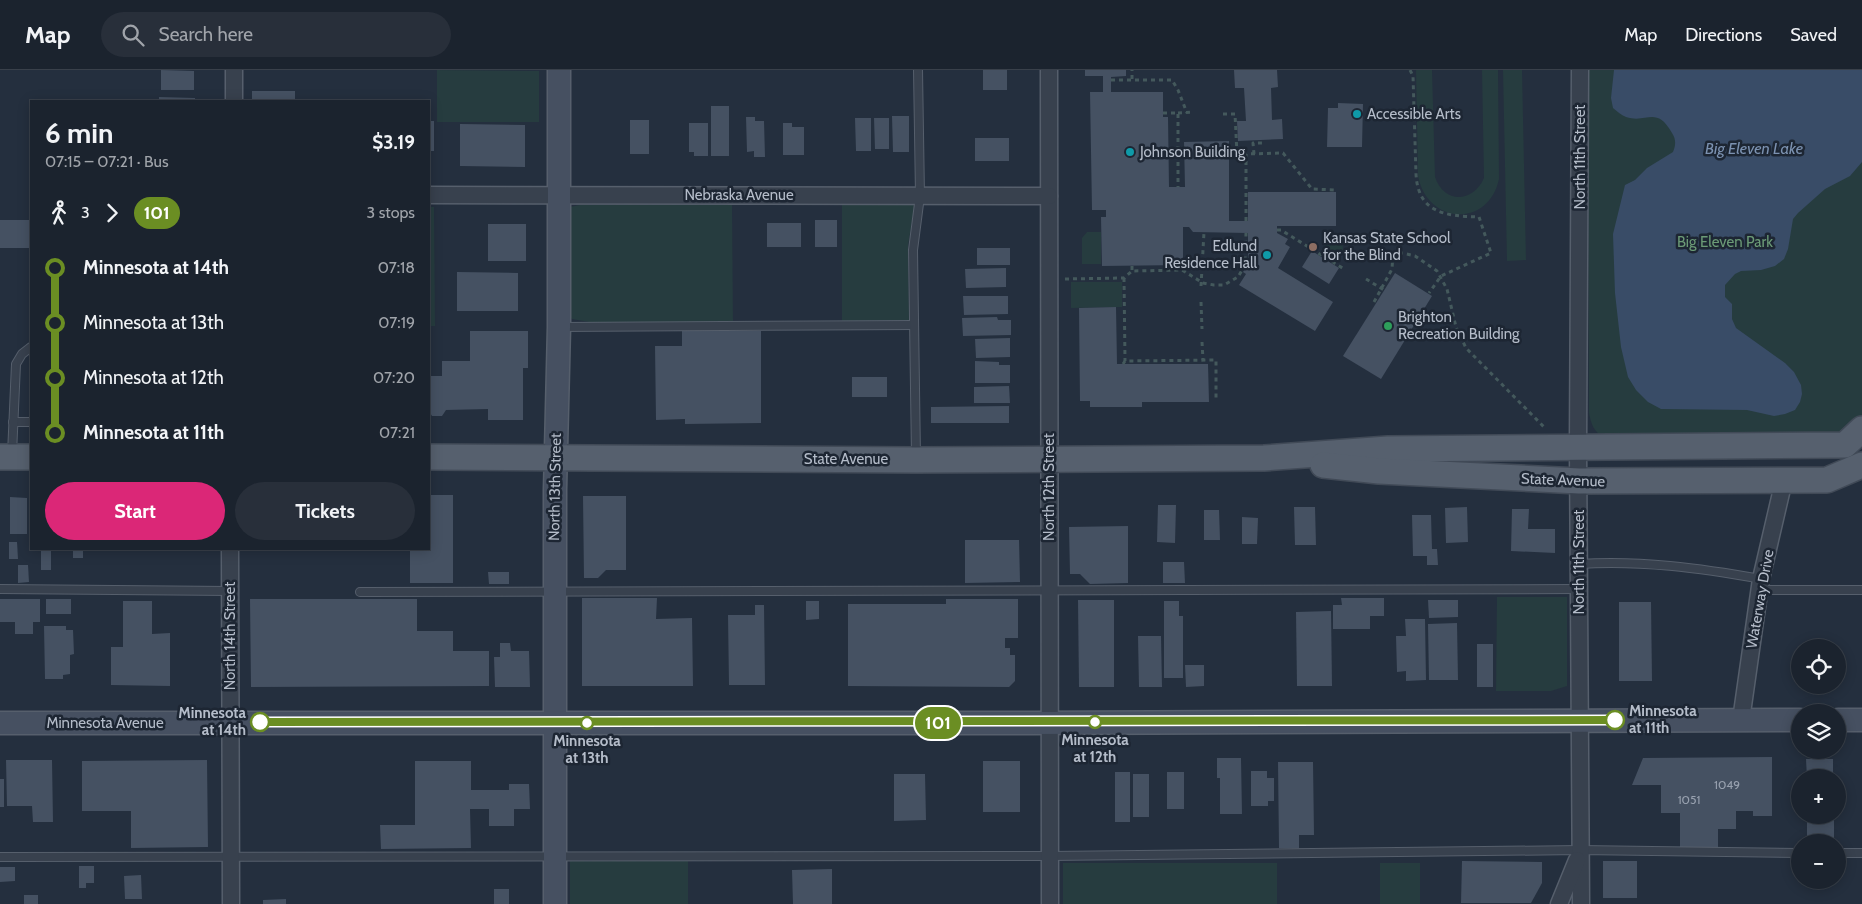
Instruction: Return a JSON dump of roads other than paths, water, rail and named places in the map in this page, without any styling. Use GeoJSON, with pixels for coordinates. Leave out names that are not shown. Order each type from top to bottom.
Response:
{"type":"FeatureCollection","features":[{"type":"Feature","properties":{"kind":"main road","name":"North 13th Street"},"geometry":{"type":"LineString","coordinates":[[555,904],[555,457],[559,327],[559,70]]}},
{"type":"Feature","properties":{"kind":"main road","name":"State Avenue"},"geometry":{"type":"LineString","coordinates":[[430,457],[916,460],[1264,458],[1388,449],[1578,447],[1856,440]]}},
{"type":"Feature","properties":{"kind":"main road","name":"State Avenue"},"geometry":{"type":"LineString","coordinates":[[1264,458],[1379,471],[1579,481],[1827,480],[1862,478]]}},
{"type":"Feature","properties":{"kind":"main road"},"geometry":{"type":"LineString","coordinates":[[1827,480],[1862,465]]}},
{"type":"Feature","properties":{"kind":"main road","name":"Minnesota Avenue"},"geometry":{"type":"LineString","coordinates":[[0,723],[1791,720]]}},
{"type":"Feature","properties":{"kind":"main road"},"geometry":{"type":"LineString","coordinates":[[1846,720],[1862,720]]}},
{"type":"Feature","properties":{"kind":"street"},"geometry":{"type":"LineString","coordinates":[[234,70],[234,100]]}},
{"type":"Feature","properties":{"kind":"street","name":"North 12th Street"},"geometry":{"type":"LineString","coordinates":[[1049,70],[1050,904]]}},
{"type":"Feature","properties":{"kind":"street","name":"North 11th Street"},"geometry":{"type":"LineString","coordinates":[[1580,70],[1578,447],[1580,904]]}},
{"type":"Feature","properties":{"kind":"street","name":"Nebraska Avenue"},"geometry":{"type":"LineString","coordinates":[[430,195],[1049,196]]}},
{"type":"Feature","properties":{"kind":"street","name":"Waterway Drive"},"geometry":{"type":"LineString","coordinates":[[1741,720],[1760,584],[1784,480]]}},
{"type":"Feature","properties":{"kind":"street","name":"North 14th Street"},"geometry":{"type":"LineString","coordinates":[[230,550],[230,904]]}},
{"type":"Feature","properties":{"kind":"street"},"geometry":{"type":"LineString","coordinates":[[1558,904],[1580,850]]}},
{"type":"Feature","properties":{"kind":"lane"},"geometry":{"type":"LineString","coordinates":[[916,460],[912,250],[920,196],[918,70]]}},
{"type":"Feature","properties":{"kind":"lane"},"geometry":{"type":"LineString","coordinates":[[559,327],[914,325]]}},
{"type":"Feature","properties":{"kind":"lane"},"geometry":{"type":"LineString","coordinates":[[14,457],[13,422],[16,364],[22,354],[30,348]]}},
{"type":"Feature","properties":{"kind":"lane"},"geometry":{"type":"LineString","coordinates":[[13,422],[30,422]]}},
{"type":"Feature","properties":{"kind":"lane"},"geometry":{"type":"LineString","coordinates":[[1579,564],[1612,562],[1698,568],[1760,584],[1862,590]]}},
{"type":"Feature","properties":{"kind":"lane"},"geometry":{"type":"LineString","coordinates":[[0,589],[230,591]]}},
{"type":"Feature","properties":{"kind":"lane"},"geometry":{"type":"LineString","coordinates":[[360,592],[1579,589]]}},
{"type":"Feature","properties":{"kind":"lane"},"geometry":{"type":"LineString","coordinates":[[0,857],[1050,856],[1580,850],[1791,853]]}},
{"type":"Feature","properties":{"kind":"lane"},"geometry":{"type":"LineString","coordinates":[[1846,853],[1862,853]]}},
{"type":"Feature","properties":{"kind":"water","name":"Big Eleven Lake"},"geometry":{"type":"Polygon","coordinates":[[[1614,70],[1862,70],[1862,162],[1850,176],[1825,189],[1793,219],[1788,249],[1784,259],[1775,266],[1761,270],[1741,271],[1735,274],[1725,285],[1725,297],[1732,304],[1732,319],[1736,328],[1785,363],[1794,372],[1801,385],[1802,394],[1795,410],[1774,416],[1747,410],[1661,409],[1648,402],[1636,390],[1628,377],[1621,347],[1615,293],[1613,234],[1625,185],[1635,180],[1647,168],[1673,152],[1675,142],[1672,133],[1666,125],[1656,117],[1633,119],[1626,117],[1613,108],[1611,98],[1614,70]]]}},
{"type":"Feature","properties":{"kind":"place","name":"Accessible Arts"},"geometry":{"type":"Point","coordinates":[1357,114]}},
{"type":"Feature","properties":{"kind":"place","name":"Johnson Building"},"geometry":{"type":"Point","coordinates":[1130,152]}},
{"type":"Feature","properties":{"kind":"place","name":"Kansas State School for the Blind"},"geometry":{"type":"Point","coordinates":[1313,247]}},
{"type":"Feature","properties":{"kind":"place","name":"Edlund Residence Hall"},"geometry":{"type":"Point","coordinates":[1267,255]}},
{"type":"Feature","properties":{"kind":"place","name":"Brighton Recreation Building"},"geometry":{"type":"Point","coordinates":[1388,326]}},
{"type":"Feature","properties":{"kind":"place","name":"Minnesota at 11th"},"geometry":{"type":"Point","coordinates":[1615,720]}},
{"type":"Feature","properties":{"kind":"place","name":"Minnesota at 14th"},"geometry":{"type":"Point","coordinates":[260,722]}},
{"type":"Feature","properties":{"kind":"place","name":"Minnesota at 12th"},"geometry":{"type":"Point","coordinates":[1095,722]}},
{"type":"Feature","properties":{"kind":"place","name":"Minnesota at 13th"},"geometry":{"type":"Point","coordinates":[587,723]}},
{"type":"Feature","properties":{"kind":"park label","name":"Big Eleven Park"},"geometry":{"type":"Point","coordinates":[1725,242]}}]}
